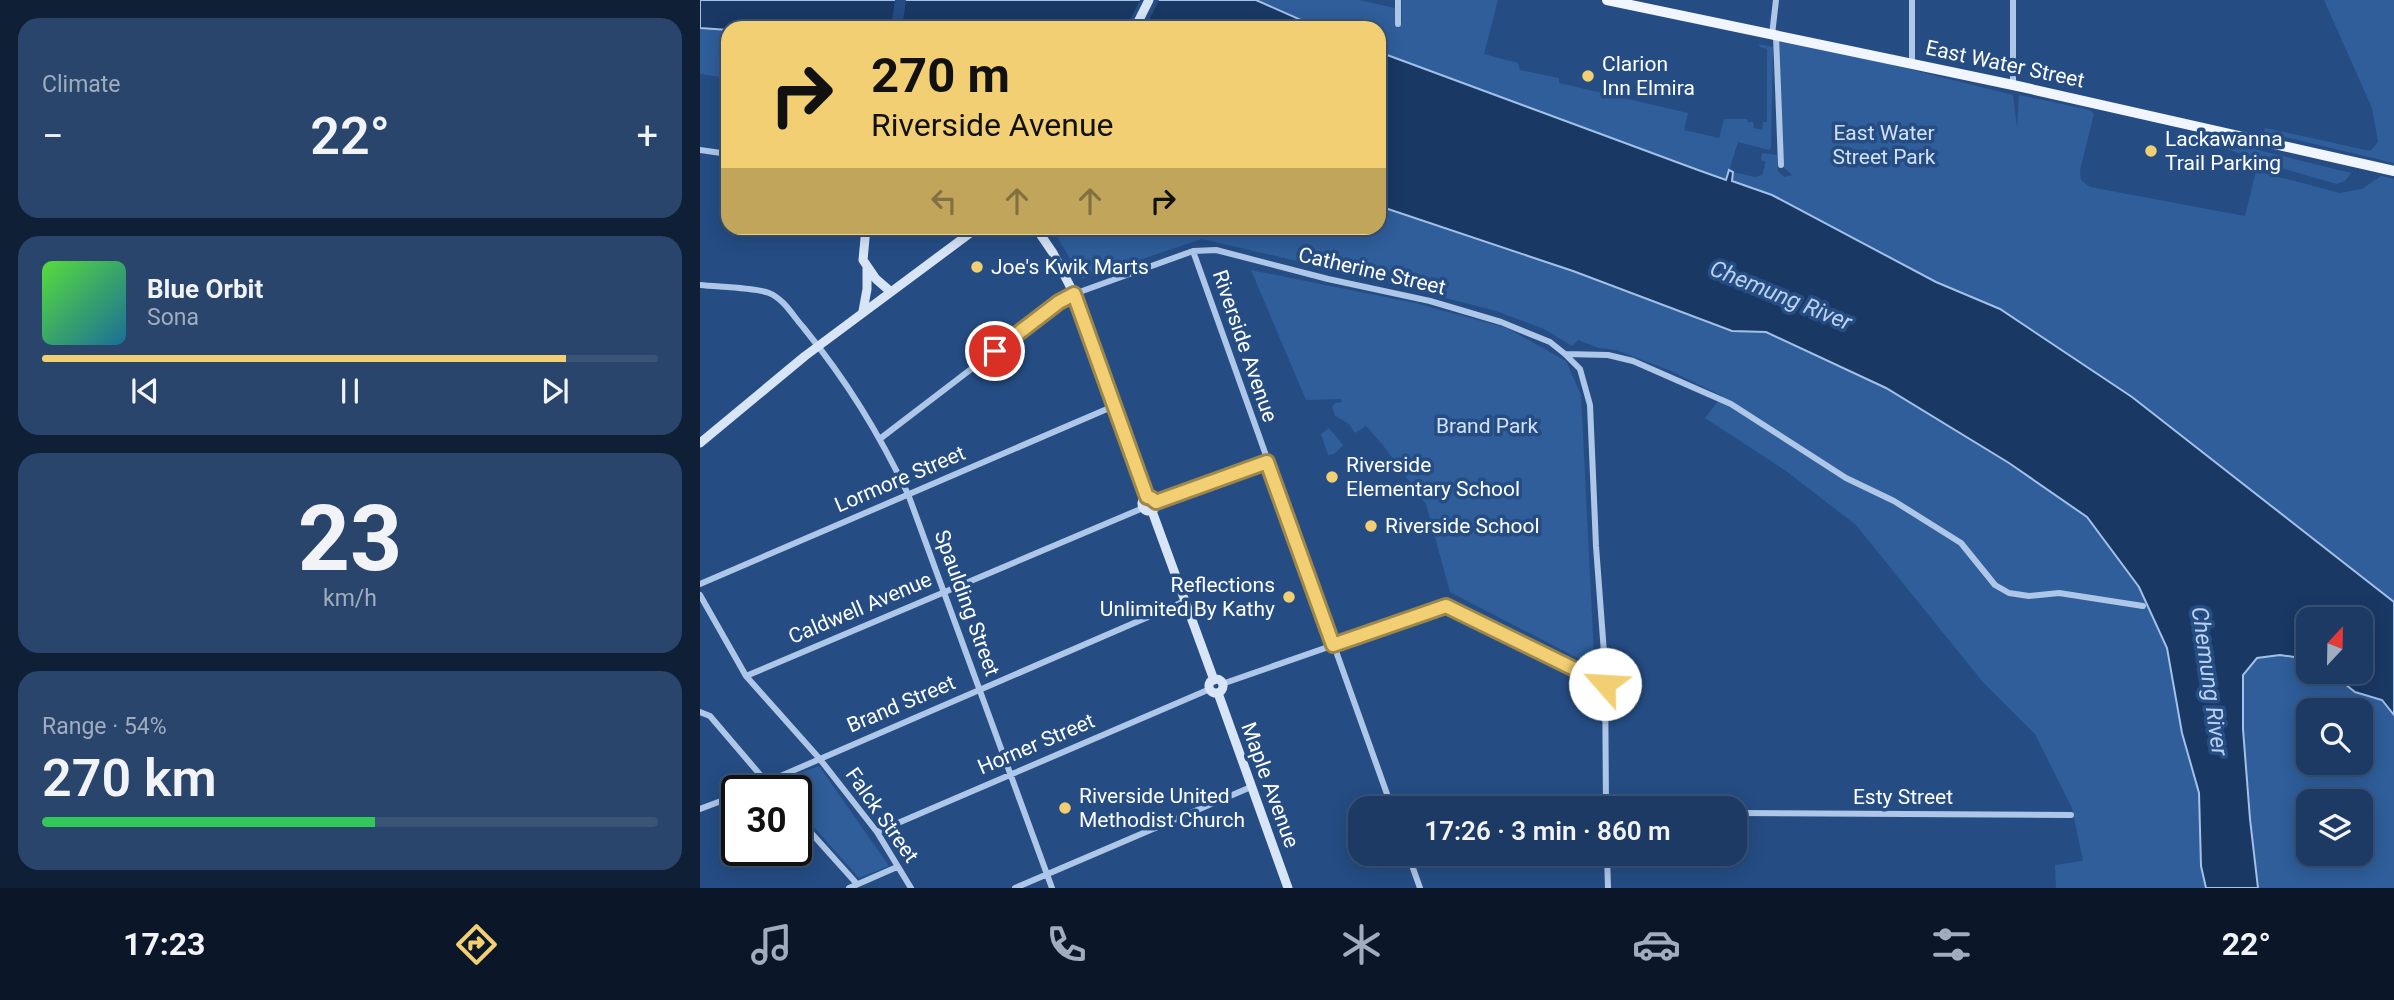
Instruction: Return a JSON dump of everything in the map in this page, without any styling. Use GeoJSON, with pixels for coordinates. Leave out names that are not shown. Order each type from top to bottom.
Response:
{"type":"FeatureCollection","features":[{"type":"Feature","properties":{"kind":"main road"},"geometry":{"type":"LineString","coordinates":[[1138,21],[1149,0]]}},
{"type":"Feature","properties":{"kind":"main road","name":"East Water Street"},"geometry":{"type":"LineString","coordinates":[[1607,0],[2013,85],[2394,171]]}},
{"type":"Feature","properties":{"kind":"main road"},"geometry":{"type":"LineString","coordinates":[[865,235],[863,260],[867,268],[891,292]]}},
{"type":"Feature","properties":{"kind":"main road"},"geometry":{"type":"LineString","coordinates":[[700,443],[818,346],[968,235]]}},
{"type":"Feature","properties":{"kind":"main road","name":"Maple Avenue"},"geometry":{"type":"LineString","coordinates":[[1041,235],[1074,294],[1288,888]]}},
{"type":"Feature","properties":{"kind":"main road"},"geometry":{"type":"LineString","coordinates":[[863,312],[867,268]]}},
{"type":"Feature","properties":{"kind":"street"},"geometry":{"type":"LineString","coordinates":[[1398,0],[1398,24]]}},
{"type":"Feature","properties":{"kind":"street"},"geometry":{"type":"LineString","coordinates":[[1776,0],[1774,35],[1780,166]]}},
{"type":"Feature","properties":{"kind":"street"},"geometry":{"type":"LineString","coordinates":[[1912,0],[1912,65]]}},
{"type":"Feature","properties":{"kind":"street"},"geometry":{"type":"LineString","coordinates":[[2013,0],[2013,85]]}},
{"type":"Feature","properties":{"kind":"street"},"geometry":{"type":"LineString","coordinates":[[700,150],[721,153]]}},
{"type":"Feature","properties":{"kind":"street","name":"Catherine Street"},"geometry":{"type":"LineString","coordinates":[[881,438],[1059,302],[1074,294],[1193,251],[1216,250],[1328,279],[1430,301],[1526,331],[1550,342],[1580,369],[1590,405],[1605,684],[1606,796]]}},
{"type":"Feature","properties":{"kind":"street","name":"Riverside Avenue"},"geometry":{"type":"LineString","coordinates":[[1193,251],[1388,796]]}},
{"type":"Feature","properties":{"kind":"street","name":"Spaulding Street"},"geometry":{"type":"LineString","coordinates":[[700,285],[768,293],[781,300],[818,346],[881,438],[908,494],[1052,888]]}},
{"type":"Feature","properties":{"kind":"street"},"geometry":{"type":"LineString","coordinates":[[1566,354],[1608,355],[1633,361],[1731,404],[1846,478],[1894,501],[1961,543],[1995,584],[2009,593],[2029,596],[2059,593],[2143,606]]}},
{"type":"Feature","properties":{"kind":"street","name":"Lormore Street"},"geometry":{"type":"LineString","coordinates":[[700,584],[1114,406]]}},
{"type":"Feature","properties":{"kind":"street","name":"Caldwell Avenue"},"geometry":{"type":"LineString","coordinates":[[746,676],[1149,505],[1267,462]]}},
{"type":"Feature","properties":{"kind":"street","name":"Falck Street"},"geometry":{"type":"LineString","coordinates":[[700,595],[746,676],[820,758],[877,832],[911,888]]}},
{"type":"Feature","properties":{"kind":"street","name":"Brand Street"},"geometry":{"type":"LineString","coordinates":[[783,775],[1185,601]]}},
{"type":"Feature","properties":{"kind":"street","name":"Horner Street"},"geometry":{"type":"LineString","coordinates":[[877,832],[1216,686],[1446,606],[1605,684]]}},
{"type":"Feature","properties":{"kind":"street"},"geometry":{"type":"LineString","coordinates":[[700,712],[710,716],[759,775]]}},
{"type":"Feature","properties":{"kind":"street"},"geometry":{"type":"LineString","coordinates":[[1015,888],[1251,787]]}},
{"type":"Feature","properties":{"kind":"street"},"geometry":{"type":"LineString","coordinates":[[700,809],[721,801]]}},
{"type":"Feature","properties":{"kind":"street","name":"Esty Street"},"geometry":{"type":"LineString","coordinates":[[1747,813],[2071,815]]}},
{"type":"Feature","properties":{"kind":"street"},"geometry":{"type":"LineString","coordinates":[[812,834],[857,884]]}},
{"type":"Feature","properties":{"kind":"street"},"geometry":{"type":"LineString","coordinates":[[1412,866],[1420,888]]}},
{"type":"Feature","properties":{"kind":"street"},"geometry":{"type":"LineString","coordinates":[[1607,866],[1608,888]]}},
{"type":"Feature","properties":{"kind":"street"},"geometry":{"type":"LineString","coordinates":[[849,888],[897,867]]}},
{"type":"Feature","properties":{"kind":"green space"},"geometry":{"type":"Polygon","coordinates":[[[1256,0],[1359,0],[1395,8],[1396,24],[1402,23],[1402,0],[1498,0],[1484,54],[1518,63],[1520,70],[1559,78],[1559,83],[1688,113],[1684,130],[1719,138],[1724,119],[1747,119],[1748,122],[1753,122],[1754,128],[1762,130],[1763,122],[1767,122],[1767,49],[1759,44],[1773,47],[1771,148],[1769,150],[1738,142],[1726,180],[1386,55],[1386,21],[1303,21],[1256,0]]]}},
{"type":"Feature","properties":{"kind":"green space"},"geometry":{"type":"Polygon","coordinates":[[[2324,0],[2394,0],[2394,163],[2264,132],[2265,128],[2370,151],[2378,142],[2372,108],[2324,0]]]}},
{"type":"Feature","properties":{"kind":"green space"},"geometry":{"type":"Polygon","coordinates":[[[700,28],[721,30],[721,77],[700,74],[700,28]]]}},
{"type":"Feature","properties":{"kind":"green space","name":"East Water Street Park"},"geometry":{"type":"Polygon","coordinates":[[[1776,36],[2013,95],[2017,128],[2019,95],[2090,110],[2094,114],[2080,170],[2081,180],[2090,187],[2245,216],[2256,171],[2340,193],[2362,189],[2381,176],[2394,179],[2394,605],[2381,592],[2060,350],[2000,309],[1936,282],[1772,195],[1732,181],[1733,172],[1755,177],[1762,175],[1766,162],[1761,160],[1762,153],[1777,155],[1778,171],[1784,177],[1792,175],[1781,165],[1776,36]]]}},
{"type":"Feature","properties":{"kind":"green space"},"geometry":{"type":"Polygon","coordinates":[[[2198,139],[2242,146],[2351,173],[2345,181],[2337,184],[2198,139]]]}},
{"type":"Feature","properties":{"kind":"green space"},"geometry":{"type":"Polygon","coordinates":[[[1386,208],[1573,271],[1732,331],[1766,332],[1886,388],[2009,463],[2087,517],[2139,587],[2167,648],[2182,733],[2199,793],[2201,866],[2206,888],[2056,888],[2055,865],[2083,861],[2072,808],[2035,734],[1982,681],[1856,525],[1786,471],[1705,418],[1722,396],[1671,371],[1616,350],[1599,348],[1578,340],[1572,346],[1544,329],[1496,311],[1419,291],[1406,274],[1390,270],[1382,281],[1202,239],[1082,279],[1056,235],[1386,235],[1386,208]]]}},
{"type":"Feature","properties":{"kind":"green space","name":"Brand Park"},"geometry":{"type":"Polygon","coordinates":[[[1251,270],[1415,303],[1507,328],[1566,361],[1581,395],[1594,655],[1585,662],[1450,592],[1426,504],[1366,426],[1355,433],[1349,424],[1335,416],[1332,407],[1335,403],[1342,402],[1341,399],[1306,400],[1251,270]]]}},
{"type":"Feature","properties":{"kind":"green space"},"geometry":{"type":"Polygon","coordinates":[[[1329,428],[1343,445],[1334,454],[1328,455],[1321,434],[1329,428]]]}},
{"type":"Feature","properties":{"kind":"green space"},"geometry":{"type":"Polygon","coordinates":[[[2280,655],[2296,657],[2296,684],[2345,684],[2355,692],[2382,700],[2394,715],[2394,888],[2258,888],[2243,729],[2243,675],[2256,658],[2280,655]]]}},
{"type":"Feature","properties":{"kind":"green space"},"geometry":{"type":"Polygon","coordinates":[[[819,766],[889,866],[859,878],[812,825],[812,775],[795,775],[819,766]]]}},
{"type":"Feature","properties":{"kind":"water"},"geometry":{"type":"Polygon","coordinates":[[[700,0],[1256,0],[1303,21],[721,21],[721,30],[700,28],[700,0]]]}},
{"type":"Feature","properties":{"kind":"water","name":"Chemung River"},"geometry":{"type":"Polygon","coordinates":[[[1386,55],[1726,180],[1729,170],[1733,172],[1732,181],[1772,195],[1936,282],[2000,309],[2132,397],[2394,602],[2394,715],[2382,700],[2355,692],[2345,684],[2373,684],[2373,607],[2296,607],[2296,657],[2280,655],[2257,658],[2243,675],[2243,729],[2258,888],[2206,888],[2201,866],[2199,793],[2182,733],[2167,648],[2139,587],[2087,517],[2009,463],[1886,388],[1766,332],[1732,331],[1573,271],[1386,208],[1386,55]]]}},
{"type":"Feature","properties":{"kind":"pier"},"geometry":{"type":"Polygon","coordinates":[[[895,0],[906,0],[903,21],[892,21],[895,0]]]}},
{"type":"Feature","properties":{"kind":"pier"},"geometry":{"type":"Polygon","coordinates":[[[1140,0],[1159,0],[1148,21],[1130,21],[1140,0]]]}},
{"type":"Feature","properties":{"kind":"place","name":"Clarion Inn Elmira"},"geometry":{"type":"Point","coordinates":[1588,76]}},
{"type":"Feature","properties":{"kind":"place","name":"Lackawanna Trail Parking"},"geometry":{"type":"Point","coordinates":[2151,151]}},
{"type":"Feature","properties":{"kind":"place","name":"Joe's Kwik Marts"},"geometry":{"type":"Point","coordinates":[977,267]}},
{"type":"Feature","properties":{"kind":"place","name":"Riverside Elementary School"},"geometry":{"type":"Point","coordinates":[1332,477]}},
{"type":"Feature","properties":{"kind":"place","name":"Riverside School"},"geometry":{"type":"Point","coordinates":[1371,526]}},
{"type":"Feature","properties":{"kind":"place","name":"Reflections Unlimited By Kathy"},"geometry":{"type":"Point","coordinates":[1289,597]}},
{"type":"Feature","properties":{"kind":"place","name":"Riverside United Methodist Church"},"geometry":{"type":"Point","coordinates":[1065,808]}},
{"type":"Feature","properties":{"kind":"route"},"geometry":{"type":"LineString","coordinates":[[995,351],[1059,302],[1074,294],[1147,497],[1156,502],[1267,462],[1333,645],[1446,606],[1605,684]]}}]}
